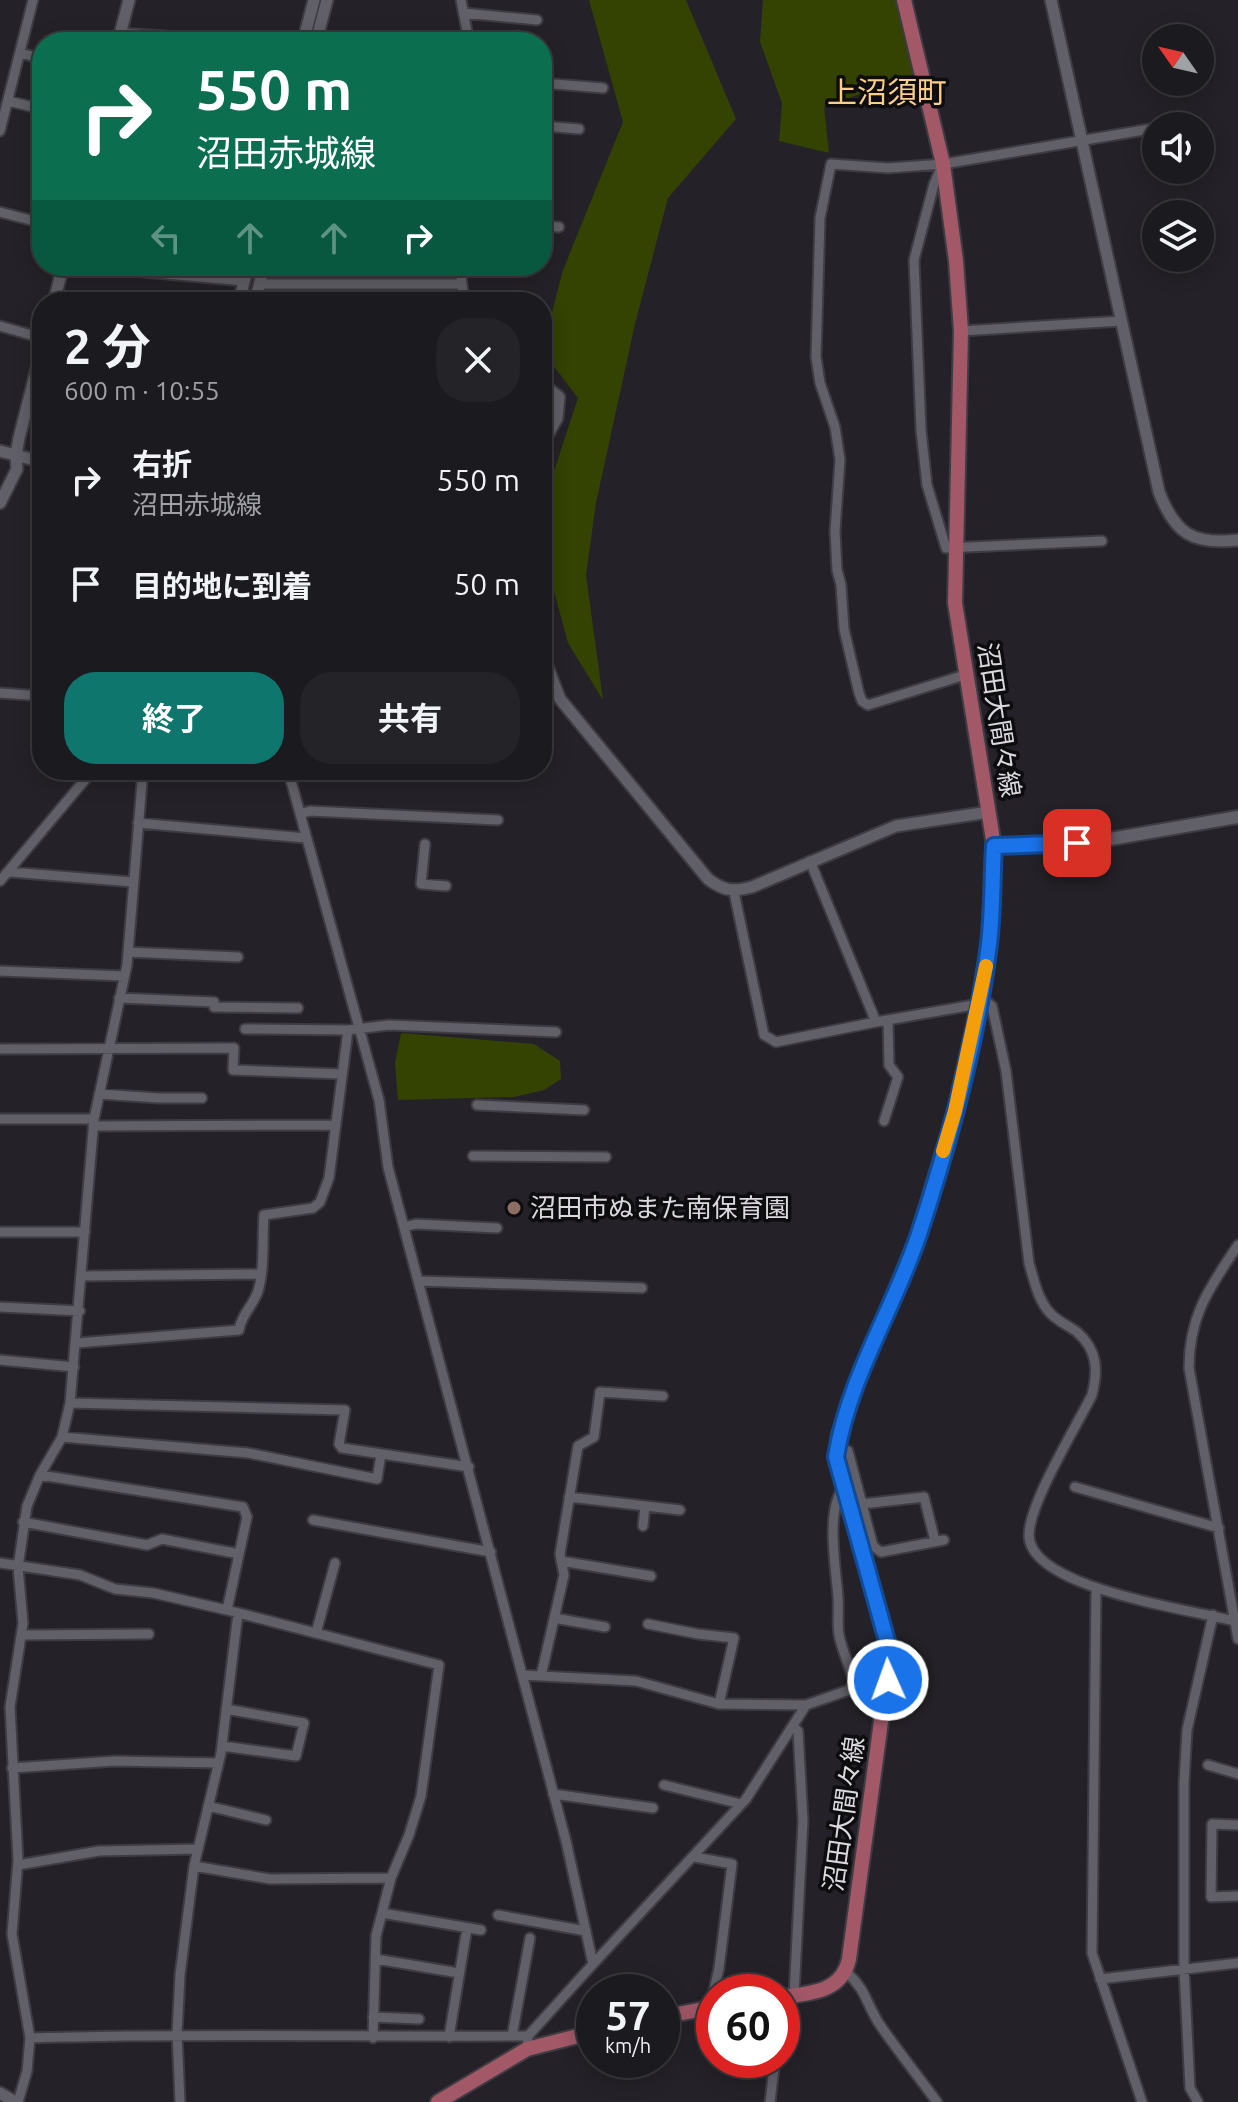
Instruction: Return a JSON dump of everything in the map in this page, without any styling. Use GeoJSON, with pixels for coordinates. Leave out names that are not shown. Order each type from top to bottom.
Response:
{"type":"FeatureCollection","features":[{"type":"Feature","properties":{"kind":"main road","name":"沼田大間々線"},"geometry":{"type":"LineString","coordinates":[[846,1972],[889,1662],[887,1641],[836,1457],[837,1449],[839,1434],[859,1379],[918,1236],[955,1111],[980,1001],[989,941],[994,846],[955,603],[961,331],[956,261],[943,164],[904,0]]}},
{"type":"Feature","properties":{"kind":"main road"},"geometry":{"type":"LineString","coordinates":[[994,846],[1099,841],[1238,817]]}},
{"type":"Feature","properties":{"kind":"main road"},"geometry":{"type":"LineString","coordinates":[[800,1993],[829,1987],[846,1972]]}},
{"type":"Feature","properties":{"kind":"main road"},"geometry":{"type":"LineString","coordinates":[[438,2102],[528,2042],[576,2035]]}},
{"type":"Feature","properties":{"kind":"street"},"geometry":{"type":"LineString","coordinates":[[0,131],[33,0]]}},
{"type":"Feature","properties":{"kind":"street"},"geometry":{"type":"LineString","coordinates":[[120,32],[129,0]]}},
{"type":"Feature","properties":{"kind":"street"},"geometry":{"type":"LineString","coordinates":[[306,32],[314,0]]}},
{"type":"Feature","properties":{"kind":"street"},"geometry":{"type":"LineString","coordinates":[[319,32],[327,0]]}},
{"type":"Feature","properties":{"kind":"street"},"geometry":{"type":"LineString","coordinates":[[461,0],[467,32]]}},
{"type":"Feature","properties":{"kind":"street"},"geometry":{"type":"LineString","coordinates":[[1051,0],[1151,460],[1166,511],[1189,536],[1208,542],[1238,540]]}},
{"type":"Feature","properties":{"kind":"street"},"geometry":{"type":"LineString","coordinates":[[464,13],[537,20]]}},
{"type":"Feature","properties":{"kind":"street"},"geometry":{"type":"LineString","coordinates":[[21,53],[32,56]]}},
{"type":"Feature","properties":{"kind":"street"},"geometry":{"type":"LineString","coordinates":[[552,84],[603,88]]}},
{"type":"Feature","properties":{"kind":"street"},"geometry":{"type":"LineString","coordinates":[[8,101],[32,107]]}},
{"type":"Feature","properties":{"kind":"street"},"geometry":{"type":"LineString","coordinates":[[552,127],[579,129]]}},
{"type":"Feature","properties":{"kind":"street"},"geometry":{"type":"LineString","coordinates":[[968,674],[889,700],[868,705],[862,701],[844,629],[837,570],[835,531],[840,460],[835,427],[820,383],[816,357],[820,218],[831,164],[888,168],[943,164],[1142,131]]}},
{"type":"Feature","properties":{"kind":"street"},"geometry":{"type":"LineString","coordinates":[[943,164],[934,184],[914,260],[914,317],[927,485],[946,548],[1102,541]]}},
{"type":"Feature","properties":{"kind":"street"},"geometry":{"type":"LineString","coordinates":[[0,212],[32,220]]}},
{"type":"Feature","properties":{"kind":"street"},"geometry":{"type":"LineString","coordinates":[[552,227],[559,227]]}},
{"type":"Feature","properties":{"kind":"street"},"geometry":{"type":"LineString","coordinates":[[189,276],[245,281]]}},
{"type":"Feature","properties":{"kind":"street"},"geometry":{"type":"LineString","coordinates":[[242,292],[246,276]]}},
{"type":"Feature","properties":{"kind":"street"},"geometry":{"type":"LineString","coordinates":[[258,292],[262,276]]}},
{"type":"Feature","properties":{"kind":"street"},"geometry":{"type":"LineString","coordinates":[[461,276],[463,292]]}},
{"type":"Feature","properties":{"kind":"street"},"geometry":{"type":"LineString","coordinates":[[260,284],[462,284]]}},
{"type":"Feature","properties":{"kind":"street"},"geometry":{"type":"LineString","coordinates":[[961,331],[1121,321]]}},
{"type":"Feature","properties":{"kind":"street"},"geometry":{"type":"LineString","coordinates":[[0,326],[32,335]]}},
{"type":"Feature","properties":{"kind":"street"},"geometry":{"type":"LineString","coordinates":[[0,503],[17,469],[16,455],[32,392]]}},
{"type":"Feature","properties":{"kind":"street"},"geometry":{"type":"LineString","coordinates":[[552,392],[559,397],[560,408],[552,424]]}},
{"type":"Feature","properties":{"kind":"street"},"geometry":{"type":"LineString","coordinates":[[26,411],[32,411]]}},
{"type":"Feature","properties":{"kind":"street"},"geometry":{"type":"LineString","coordinates":[[0,451],[32,459]]}},
{"type":"Feature","properties":{"kind":"street"},"geometry":{"type":"LineString","coordinates":[[552,679],[560,699],[575,719],[708,879],[720,888],[734,892],[752,887],[896,826],[989,812]]}},
{"type":"Feature","properties":{"kind":"street"},"geometry":{"type":"LineString","coordinates":[[0,693],[32,695]]}},
{"type":"Feature","properties":{"kind":"street"},"geometry":{"type":"LineString","coordinates":[[0,881],[85,780]]}},
{"type":"Feature","properties":{"kind":"street"},"geometry":{"type":"LineString","coordinates":[[0,2093],[16,2102],[27,2071],[30,2038],[13,1947],[18,1865],[5,1706],[22,1635],[18,1567],[23,1522],[40,1475],[62,1437],[70,1403],[94,1122],[128,952],[142,780]]}},
{"type":"Feature","properties":{"kind":"street"},"geometry":{"type":"LineString","coordinates":[[291,780],[353,1030],[379,1100],[388,1167],[491,1552],[593,1964]]}},
{"type":"Feature","properties":{"kind":"street"},"geometry":{"type":"LineString","coordinates":[[300,814],[310,811],[498,820]]}},
{"type":"Feature","properties":{"kind":"street"},"geometry":{"type":"LineString","coordinates":[[138,823],[306,838]]}},
{"type":"Feature","properties":{"kind":"street"},"geometry":{"type":"LineString","coordinates":[[425,844],[421,884],[446,886]]}},
{"type":"Feature","properties":{"kind":"street"},"geometry":{"type":"LineString","coordinates":[[810,861],[876,1022]]}},
{"type":"Feature","properties":{"kind":"street"},"geometry":{"type":"LineString","coordinates":[[10,872],[133,882]]}},
{"type":"Feature","properties":{"kind":"street"},"geometry":{"type":"LineString","coordinates":[[734,892],[764,1035],[776,1042],[980,1001],[992,1006],[1006,1071],[1029,1263],[1037,1292],[1050,1314],[1077,1332],[1090,1346],[1095,1357],[1097,1377],[1092,1395],[1038,1499],[1029,1534],[1032,1550],[1040,1561],[1096,1589],[1236,1622]]}},
{"type":"Feature","properties":{"kind":"street"},"geometry":{"type":"LineString","coordinates":[[128,952],[238,957]]}},
{"type":"Feature","properties":{"kind":"street"},"geometry":{"type":"LineString","coordinates":[[0,971],[124,976]]}},
{"type":"Feature","properties":{"kind":"street"},"geometry":{"type":"LineString","coordinates":[[119,998],[214,1002],[214,1007],[298,1008]]}},
{"type":"Feature","properties":{"kind":"street"},"geometry":{"type":"LineString","coordinates":[[884,1121],[898,1077],[889,1065],[888,1020]]}},
{"type":"Feature","properties":{"kind":"street"},"geometry":{"type":"LineString","coordinates":[[245,1029],[353,1030],[389,1025],[556,1032]]}},
{"type":"Feature","properties":{"kind":"street"},"geometry":{"type":"LineString","coordinates":[[77,1343],[239,1330],[241,1319],[259,1289],[264,1215],[313,1208],[320,1202],[329,1178],[341,1074],[353,1030]]}},
{"type":"Feature","properties":{"kind":"street"},"geometry":{"type":"LineString","coordinates":[[0,1049],[234,1048],[233,1070],[341,1074]]}},
{"type":"Feature","properties":{"kind":"street"},"geometry":{"type":"LineString","coordinates":[[99,1094],[202,1098]]}},
{"type":"Feature","properties":{"kind":"street"},"geometry":{"type":"LineString","coordinates":[[477,1105],[584,1110]]}},
{"type":"Feature","properties":{"kind":"street"},"geometry":{"type":"LineString","coordinates":[[0,1119],[336,1125]]}},
{"type":"Feature","properties":{"kind":"street"},"geometry":{"type":"LineString","coordinates":[[473,1156],[606,1157]]}},
{"type":"Feature","properties":{"kind":"street"},"geometry":{"type":"LineString","coordinates":[[404,1227],[416,1224],[497,1228]]}},
{"type":"Feature","properties":{"kind":"street"},"geometry":{"type":"LineString","coordinates":[[0,1232],[85,1232]]}},
{"type":"Feature","properties":{"kind":"street"},"geometry":{"type":"LineString","coordinates":[[1238,1245],[1204,1297],[1189,1347],[1189,1368],[1238,1639]]}},
{"type":"Feature","properties":{"kind":"street"},"geometry":{"type":"LineString","coordinates":[[82,1276],[260,1274]]}},
{"type":"Feature","properties":{"kind":"street"},"geometry":{"type":"LineString","coordinates":[[418,1281],[642,1288]]}},
{"type":"Feature","properties":{"kind":"street"},"geometry":{"type":"LineString","coordinates":[[0,1307],[80,1311]]}},
{"type":"Feature","properties":{"kind":"street"},"geometry":{"type":"LineString","coordinates":[[0,1360],[74,1367]]}},
{"type":"Feature","properties":{"kind":"street"},"geometry":{"type":"LineString","coordinates":[[541,1676],[564,1575],[560,1554],[578,1446],[594,1437],[600,1392],[663,1396]]}},
{"type":"Feature","properties":{"kind":"street"},"geometry":{"type":"LineString","coordinates":[[70,1403],[345,1410],[339,1444],[342,1448],[469,1467]]}},
{"type":"Feature","properties":{"kind":"street"},"geometry":{"type":"LineString","coordinates":[[62,1437],[248,1453],[377,1479],[381,1454]]}},
{"type":"Feature","properties":{"kind":"street"},"geometry":{"type":"LineString","coordinates":[[837,1449],[848,1451],[873,1546],[881,1552],[940,1541],[924,1497],[862,1504]]}},
{"type":"Feature","properties":{"kind":"street"},"geometry":{"type":"LineString","coordinates":[[40,1475],[243,1507],[247,1517],[227,1610]]}},
{"type":"Feature","properties":{"kind":"street"},"geometry":{"type":"LineString","coordinates":[[522,1675],[636,1681],[719,1704],[806,1705],[849,1690],[854,1682],[839,1634],[834,1551],[836,1506],[844,1487]]}},
{"type":"Feature","properties":{"kind":"street"},"geometry":{"type":"LineString","coordinates":[[1075,1487],[1219,1528]]}},
{"type":"Feature","properties":{"kind":"street"},"geometry":{"type":"LineString","coordinates":[[569,1497],[680,1510]]}},
{"type":"Feature","properties":{"kind":"street"},"geometry":{"type":"LineString","coordinates":[[643,1526],[645,1506]]}},
{"type":"Feature","properties":{"kind":"street"},"geometry":{"type":"LineString","coordinates":[[313,1520],[491,1552]]}},
{"type":"Feature","properties":{"kind":"street"},"geometry":{"type":"LineString","coordinates":[[23,1522],[147,1545],[162,1539],[239,1554]]}},
{"type":"Feature","properties":{"kind":"street"},"geometry":{"type":"LineString","coordinates":[[561,1561],[651,1576]]}},
{"type":"Feature","properties":{"kind":"street"},"geometry":{"type":"LineString","coordinates":[[0,1563],[80,1575],[115,1589],[153,1593],[227,1610],[439,1665],[421,1796],[391,1878],[376,1936],[373,2038]]}},
{"type":"Feature","properties":{"kind":"street"},"geometry":{"type":"LineString","coordinates":[[316,1633],[335,1563]]}},
{"type":"Feature","properties":{"kind":"street"},"geometry":{"type":"LineString","coordinates":[[1096,1589],[1092,1953],[1142,2102]]}},
{"type":"Feature","properties":{"kind":"street"},"geometry":{"type":"LineString","coordinates":[[180,2102],[177,2033],[180,1975],[194,1866],[222,1746],[238,1613]]}},
{"type":"Feature","properties":{"kind":"street"},"geometry":{"type":"LineString","coordinates":[[1198,2102],[1190,2088],[1184,1969],[1184,1783],[1187,1730],[1213,1615]]}},
{"type":"Feature","properties":{"kind":"street"},"geometry":{"type":"LineString","coordinates":[[554,1618],[605,1627]]}},
{"type":"Feature","properties":{"kind":"street"},"geometry":{"type":"LineString","coordinates":[[648,1624],[734,1638],[719,1704]]}},
{"type":"Feature","properties":{"kind":"street"},"geometry":{"type":"LineString","coordinates":[[22,1635],[149,1634]]}},
{"type":"Feature","properties":{"kind":"street"},"geometry":{"type":"LineString","coordinates":[[30,2038],[177,2033],[373,2038],[512,2036],[528,2042],[593,1964],[741,1804],[806,1705]]}},
{"type":"Feature","properties":{"kind":"street"},"geometry":{"type":"LineString","coordinates":[[222,1746],[296,1756],[304,1723],[226,1709]]}},
{"type":"Feature","properties":{"kind":"street"},"geometry":{"type":"LineString","coordinates":[[790,1974],[803,1821],[798,1731],[794,1727]]}},
{"type":"Feature","properties":{"kind":"street"},"geometry":{"type":"LineString","coordinates":[[12,1768],[115,1761],[218,1763]]}},
{"type":"Feature","properties":{"kind":"street"},"geometry":{"type":"LineString","coordinates":[[1208,1765],[1238,1774]]}},
{"type":"Feature","properties":{"kind":"street"},"geometry":{"type":"LineString","coordinates":[[664,1785],[741,1804]]}},
{"type":"Feature","properties":{"kind":"street"},"geometry":{"type":"LineString","coordinates":[[553,1794],[653,1808]]}},
{"type":"Feature","properties":{"kind":"street"},"geometry":{"type":"LineString","coordinates":[[208,1806],[266,1820]]}},
{"type":"Feature","properties":{"kind":"street"},"geometry":{"type":"LineString","coordinates":[[1238,1825],[1212,1824],[1211,1897],[1238,1896]]}},
{"type":"Feature","properties":{"kind":"street"},"geometry":{"type":"LineString","coordinates":[[18,1865],[99,1851],[198,1849]]}},
{"type":"Feature","properties":{"kind":"street"},"geometry":{"type":"LineString","coordinates":[[695,1857],[732,1864],[718,1974]]}},
{"type":"Feature","properties":{"kind":"street"},"geometry":{"type":"LineString","coordinates":[[194,1866],[270,1879],[391,1878]]}},
{"type":"Feature","properties":{"kind":"street"},"geometry":{"type":"LineString","coordinates":[[382,1913],[481,1930]]}},
{"type":"Feature","properties":{"kind":"street"},"geometry":{"type":"LineString","coordinates":[[498,1915],[586,1931]]}},
{"type":"Feature","properties":{"kind":"street"},"geometry":{"type":"LineString","coordinates":[[449,2037],[467,1928]]}},
{"type":"Feature","properties":{"kind":"street"},"geometry":{"type":"LineString","coordinates":[[512,2036],[530,1938]]}},
{"type":"Feature","properties":{"kind":"street"},"geometry":{"type":"LineString","coordinates":[[376,1959],[459,1973]]}},
{"type":"Feature","properties":{"kind":"street"},"geometry":{"type":"LineString","coordinates":[[1100,1979],[1238,1963]]}},
{"type":"Feature","properties":{"kind":"street"},"geometry":{"type":"LineString","coordinates":[[846,1972],[858,1982],[871,2003],[877,2021],[937,2102]]}},
{"type":"Feature","properties":{"kind":"street"},"geometry":{"type":"LineString","coordinates":[[373,2017],[419,2019]]}},
{"type":"Feature","properties":{"kind":"street"},"geometry":{"type":"LineString","coordinates":[[770,2102],[773,2078]]}},
{"type":"Feature","properties":{"kind":"green space"},"geometry":{"type":"Polygon","coordinates":[[[589,0],[686,0],[736,119],[668,198],[635,324],[596,503],[586,575],[603,700],[568,643],[552,584],[552,477],[578,398],[552,364],[552,312],[563,270],[623,122],[589,0]]]}},
{"type":"Feature","properties":{"kind":"green space"},"geometry":{"type":"Polygon","coordinates":[[[763,0],[897,0],[915,74],[824,107],[829,153],[779,141],[782,103],[760,42],[763,0]]]}},
{"type":"Feature","properties":{"kind":"green space"},"geometry":{"type":"Polygon","coordinates":[[[401,1033],[534,1044],[560,1061],[561,1079],[544,1090],[514,1097],[398,1100],[395,1063],[401,1033]]]}},
{"type":"Feature","properties":{"kind":"slow traffic"},"geometry":{"type":"LineString","coordinates":[[943,1151],[955,1111],[986,966]]}},
{"type":"Feature","properties":{"kind":"place","name":"沼田市ぬまた南保育園"},"geometry":{"type":"Point","coordinates":[514,1208]}},
{"type":"Feature","properties":{"kind":"district","name":"上沼須町"},"geometry":{"type":"Point","coordinates":[887,93]}},
{"type":"Feature","properties":{"kind":"route"},"geometry":{"type":"LineString","coordinates":[[888,1680],[887,1641],[836,1457],[839,1434],[918,1236],[955,1111],[989,941],[994,846],[1077,843]]}}]}
